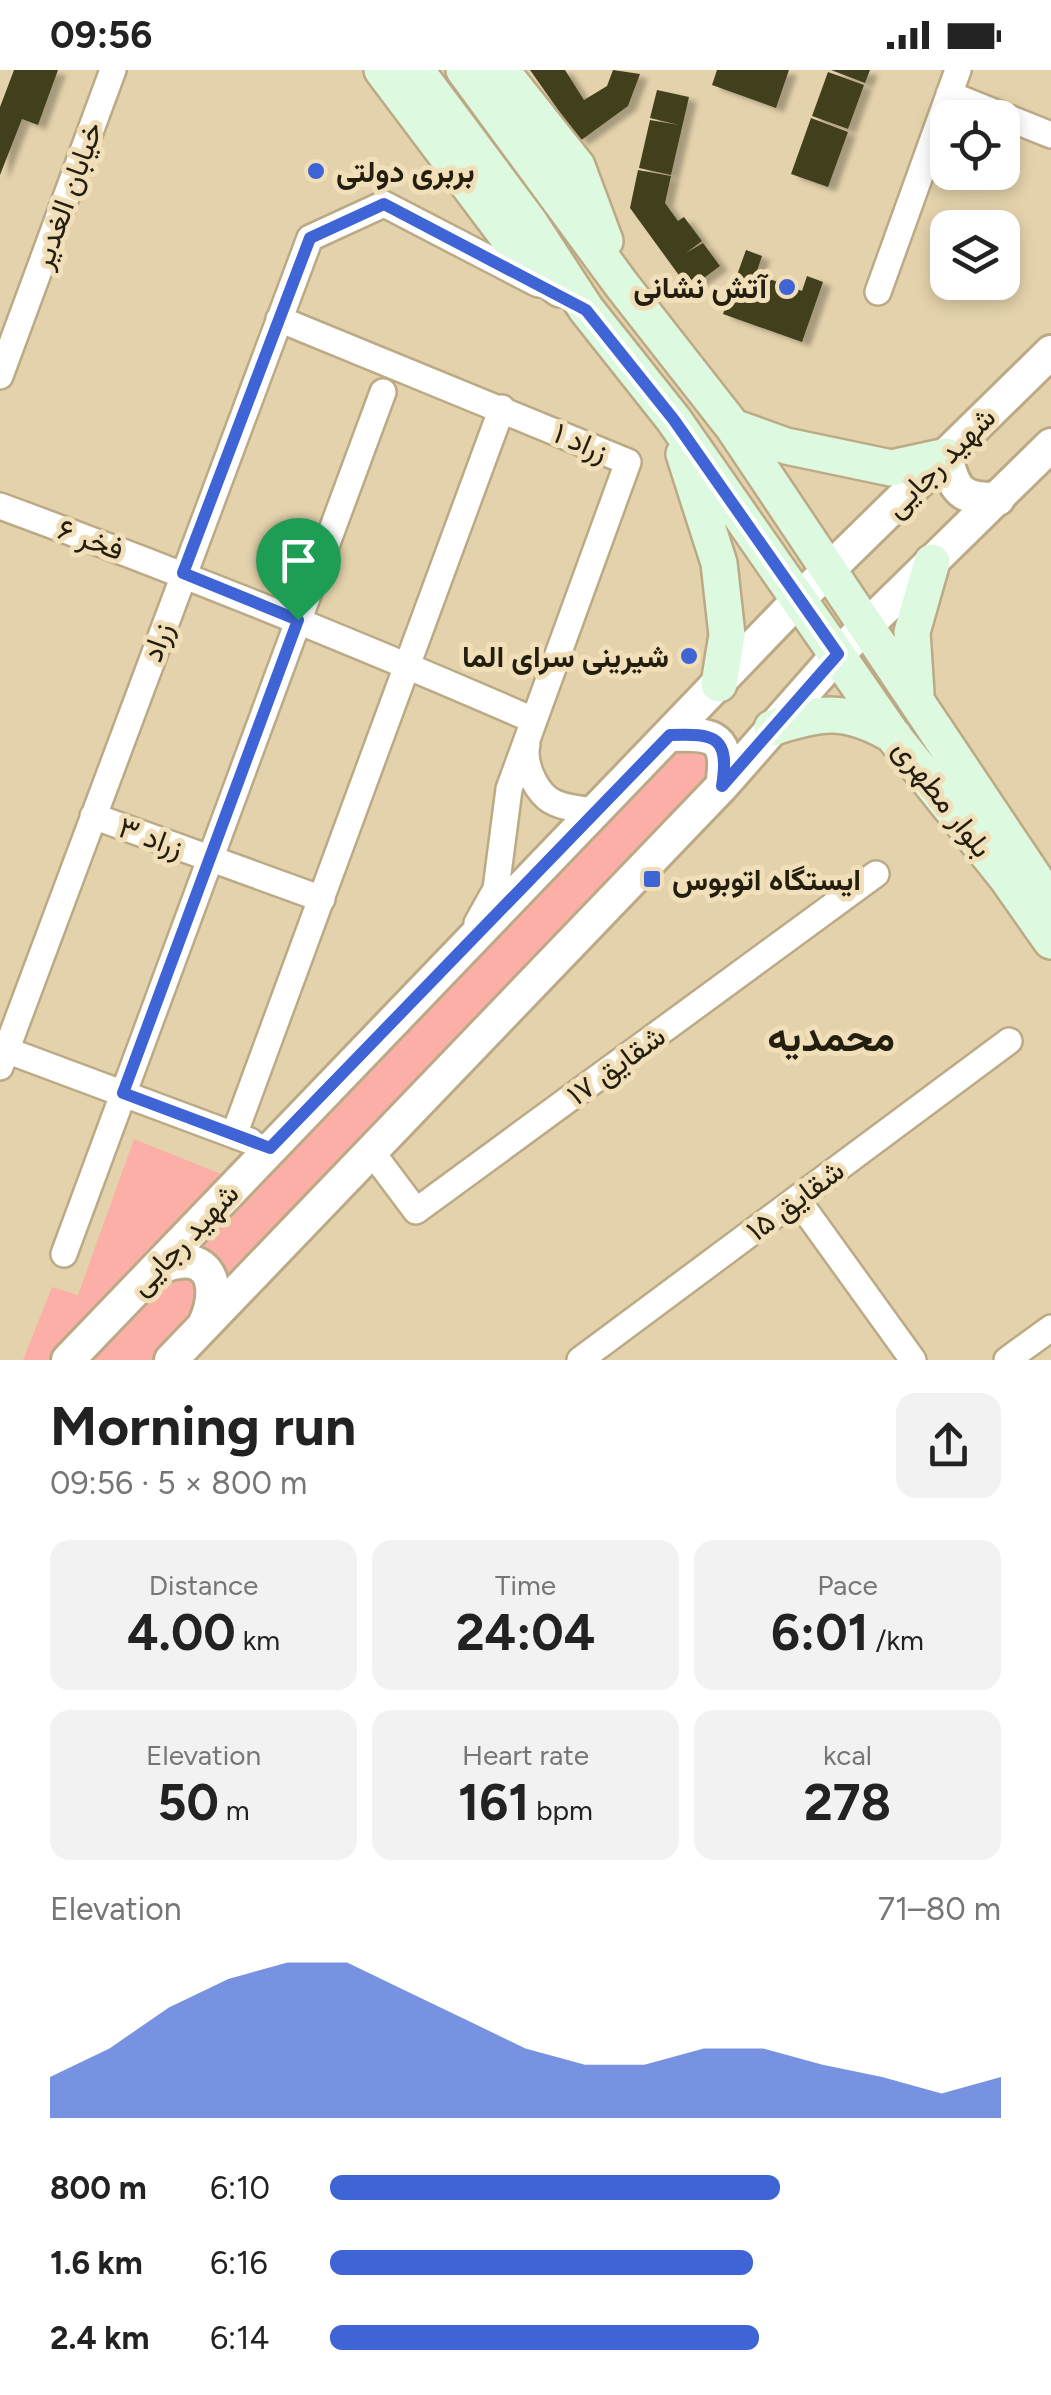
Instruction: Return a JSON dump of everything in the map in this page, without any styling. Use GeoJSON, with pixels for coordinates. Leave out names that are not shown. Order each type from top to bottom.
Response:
{"type":"FeatureCollection","features":[{"type":"Feature","properties":{"kind":"main road"},"geometry":{"type":"LineString","coordinates":[[382,70],[527,263],[586,310]]}},
{"type":"Feature","properties":{"kind":"main road"},"geometry":{"type":"LineString","coordinates":[[416,70],[530,223],[586,310]]}},
{"type":"Feature","properties":{"kind":"main road","name":"بلوار مطهری"},"geometry":{"type":"LineString","coordinates":[[464,70],[621,284],[733,426],[1051,902]]}},
{"type":"Feature","properties":{"kind":"main road"},"geometry":{"type":"LineString","coordinates":[[501,70],[577,166],[621,284]]}},
{"type":"Feature","properties":{"kind":"main road","name":"بلوار مطهری"},"geometry":{"type":"LineString","coordinates":[[586,310],[674,420],[894,736],[1051,941]]}},
{"type":"Feature","properties":{"kind":"main road"},"geometry":{"type":"LineString","coordinates":[[674,420],[719,564],[726,635],[718,684]]}},
{"type":"Feature","properties":{"kind":"main road"},"geometry":{"type":"LineString","coordinates":[[733,426],[786,446],[891,468],[946,456]]}},
{"type":"Feature","properties":{"kind":"main road"},"geometry":{"type":"LineString","coordinates":[[919,703],[912,632],[932,562]]}},
{"type":"Feature","properties":{"kind":"main road"},"geometry":{"type":"LineString","coordinates":[[772,728],[805,717],[836,713],[867,720],[894,736]]}},
{"type":"Feature","properties":{"kind":"street","name":"خیابان الغدیر"},"geometry":{"type":"LineString","coordinates":[[0,376],[113,70]]}},
{"type":"Feature","properties":{"kind":"street"},"geometry":{"type":"LineString","coordinates":[[878,292],[953,82],[1051,135]]}},
{"type":"Feature","properties":{"kind":"street","name":"زراد"},"geometry":{"type":"LineString","coordinates":[[3,1058],[310,238],[384,204],[586,310]]}},
{"type":"Feature","properties":{"kind":"street","name":"زراد ۱"},"geometry":{"type":"LineString","coordinates":[[279,319],[628,462],[532,720]]}},
{"type":"Feature","properties":{"kind":"street","name":"شهید رجایی"},"geometry":{"type":"LineString","coordinates":[[68,1360],[799,600],[1051,352]]}},
{"type":"Feature","properties":{"kind":"street"},"geometry":{"type":"LineString","coordinates":[[64,1254],[383,392]]}},
{"type":"Feature","properties":{"kind":"street"},"geometry":{"type":"LineString","coordinates":[[234,1135],[502,408]]}},
{"type":"Feature","properties":{"kind":"street"},"geometry":{"type":"LineString","coordinates":[[171,1360],[722,786],[838,654],[1051,445]]}},
{"type":"Feature","properties":{"kind":"street"},"geometry":{"type":"LineString","coordinates":[[946,456],[959,490],[974,500],[998,500]]}},
{"type":"Feature","properties":{"kind":"street","name":"فخر ۶"},"geometry":{"type":"LineString","coordinates":[[0,506],[183,573],[407,663],[532,720]]}},
{"type":"Feature","properties":{"kind":"street"},"geometry":{"type":"LineString","coordinates":[[532,720],[524,756],[534,780],[547,798],[596,812]]}},
{"type":"Feature","properties":{"kind":"street"},"geometry":{"type":"LineString","coordinates":[[462,949],[496,889],[509,789],[532,720]]}},
{"type":"Feature","properties":{"kind":"street"},"geometry":{"type":"LineString","coordinates":[[670,735],[701,733],[718,741],[726,759],[722,786]]}},
{"type":"Feature","properties":{"kind":"street","name":"زراد ۳"},"geometry":{"type":"LineString","coordinates":[[93,816],[322,899]]}},
{"type":"Feature","properties":{"kind":"street","name":"شقایق ۱۷"},"geometry":{"type":"LineString","coordinates":[[371,1152],[416,1212],[876,874]]}},
{"type":"Feature","properties":{"kind":"street","name":"شقایق ۱۵"},"geometry":{"type":"LineString","coordinates":[[580,1360],[1009,1041]]}},
{"type":"Feature","properties":{"kind":"street"},"geometry":{"type":"LineString","coordinates":[[3,1058],[123,1093],[270,1148]]}},
{"type":"Feature","properties":{"kind":"street"},"geometry":{"type":"LineString","coordinates":[[796,1199],[913,1360]]}},
{"type":"Feature","properties":{"kind":"street"},"geometry":{"type":"LineString","coordinates":[[155,1270],[174,1260],[202,1268],[214,1286],[214,1299],[203,1327]]}},
{"type":"Feature","properties":{"kind":"street"},"geometry":{"type":"LineString","coordinates":[[1007,1360],[1051,1328]]}},
{"type":"Feature","properties":{"kind":"shaded area"},"geometry":{"type":"Polygon","coordinates":[[[670,735],[726,759],[171,1360],[68,1360],[670,735]]]}},
{"type":"Feature","properties":{"kind":"shaded area"},"geometry":{"type":"Polygon","coordinates":[[[134,1139],[226,1176],[52,1360],[23,1360],[52,1287],[78,1295],[134,1139]]]}},
{"type":"Feature","properties":{"kind":"building"},"geometry":{"type":"Polygon","coordinates":[[[14,70],[58,70],[38,125],[22,119],[0,175],[0,107],[14,70]]]}},
{"type":"Feature","properties":{"kind":"building"},"geometry":{"type":"Polygon","coordinates":[[[530,70],[565,70],[584,100],[607,86],[613,70],[640,74],[628,106],[580,141],[530,70]]]}},
{"type":"Feature","properties":{"kind":"building"},"geometry":{"type":"Polygon","coordinates":[[[717,70],[789,70],[776,108],[712,85],[717,70]]]}},
{"type":"Feature","properties":{"kind":"building"},"geometry":{"type":"Polygon","coordinates":[[[831,70],[870,70],[865,83],[831,70]]]}},
{"type":"Feature","properties":{"kind":"building"},"geometry":{"type":"Polygon","coordinates":[[[828,72],[864,85],[848,129],[812,116],[828,72]]]}},
{"type":"Feature","properties":{"kind":"building"},"geometry":{"type":"Polygon","coordinates":[[[657,90],[689,97],[671,175],[639,168],[650,120],[679,125],[650,118],[657,90]]]}},
{"type":"Feature","properties":{"kind":"building"},"geometry":{"type":"Polygon","coordinates":[[[811,118],[848,132],[828,187],[791,174],[811,118]]]}},
{"type":"Feature","properties":{"kind":"building"},"geometry":{"type":"Polygon","coordinates":[[[638,170],[671,176],[665,203],[678,221],[684,217],[702,241],[686,253],[703,243],[720,266],[689,289],[630,208],[638,170]]]}},
{"type":"Feature","properties":{"kind":"building"},"geometry":{"type":"Polygon","coordinates":[[[746,250],[762,256],[756,274],[802,291],[807,276],[823,282],[802,342],[723,314],[746,250]]]}},
{"type":"Feature","properties":{"kind":"place","name":"بربری دولتی"},"geometry":{"type":"Point","coordinates":[316,171]}},
{"type":"Feature","properties":{"kind":"place","name":"آتش نشانی"},"geometry":{"type":"Point","coordinates":[787,287]}},
{"type":"Feature","properties":{"kind":"place","name":"شیرینی سرای الما"},"geometry":{"type":"Point","coordinates":[689,656]}},
{"type":"Feature","properties":{"kind":"place","name":"ایستگاه اتوبوس"},"geometry":{"type":"Point","coordinates":[652,879]}},
{"type":"Feature","properties":{"kind":"district","name":"محمدیه"},"geometry":{"type":"Point","coordinates":[831,1037]}},
{"type":"Feature","properties":{"kind":"route"},"geometry":{"type":"LineString","coordinates":[[384,204],[586,310],[674,420],[838,654],[722,786],[726,759],[718,741],[701,733],[670,735],[270,1148],[123,1093],[298,620],[183,573],[310,238],[384,204]]}}]}
